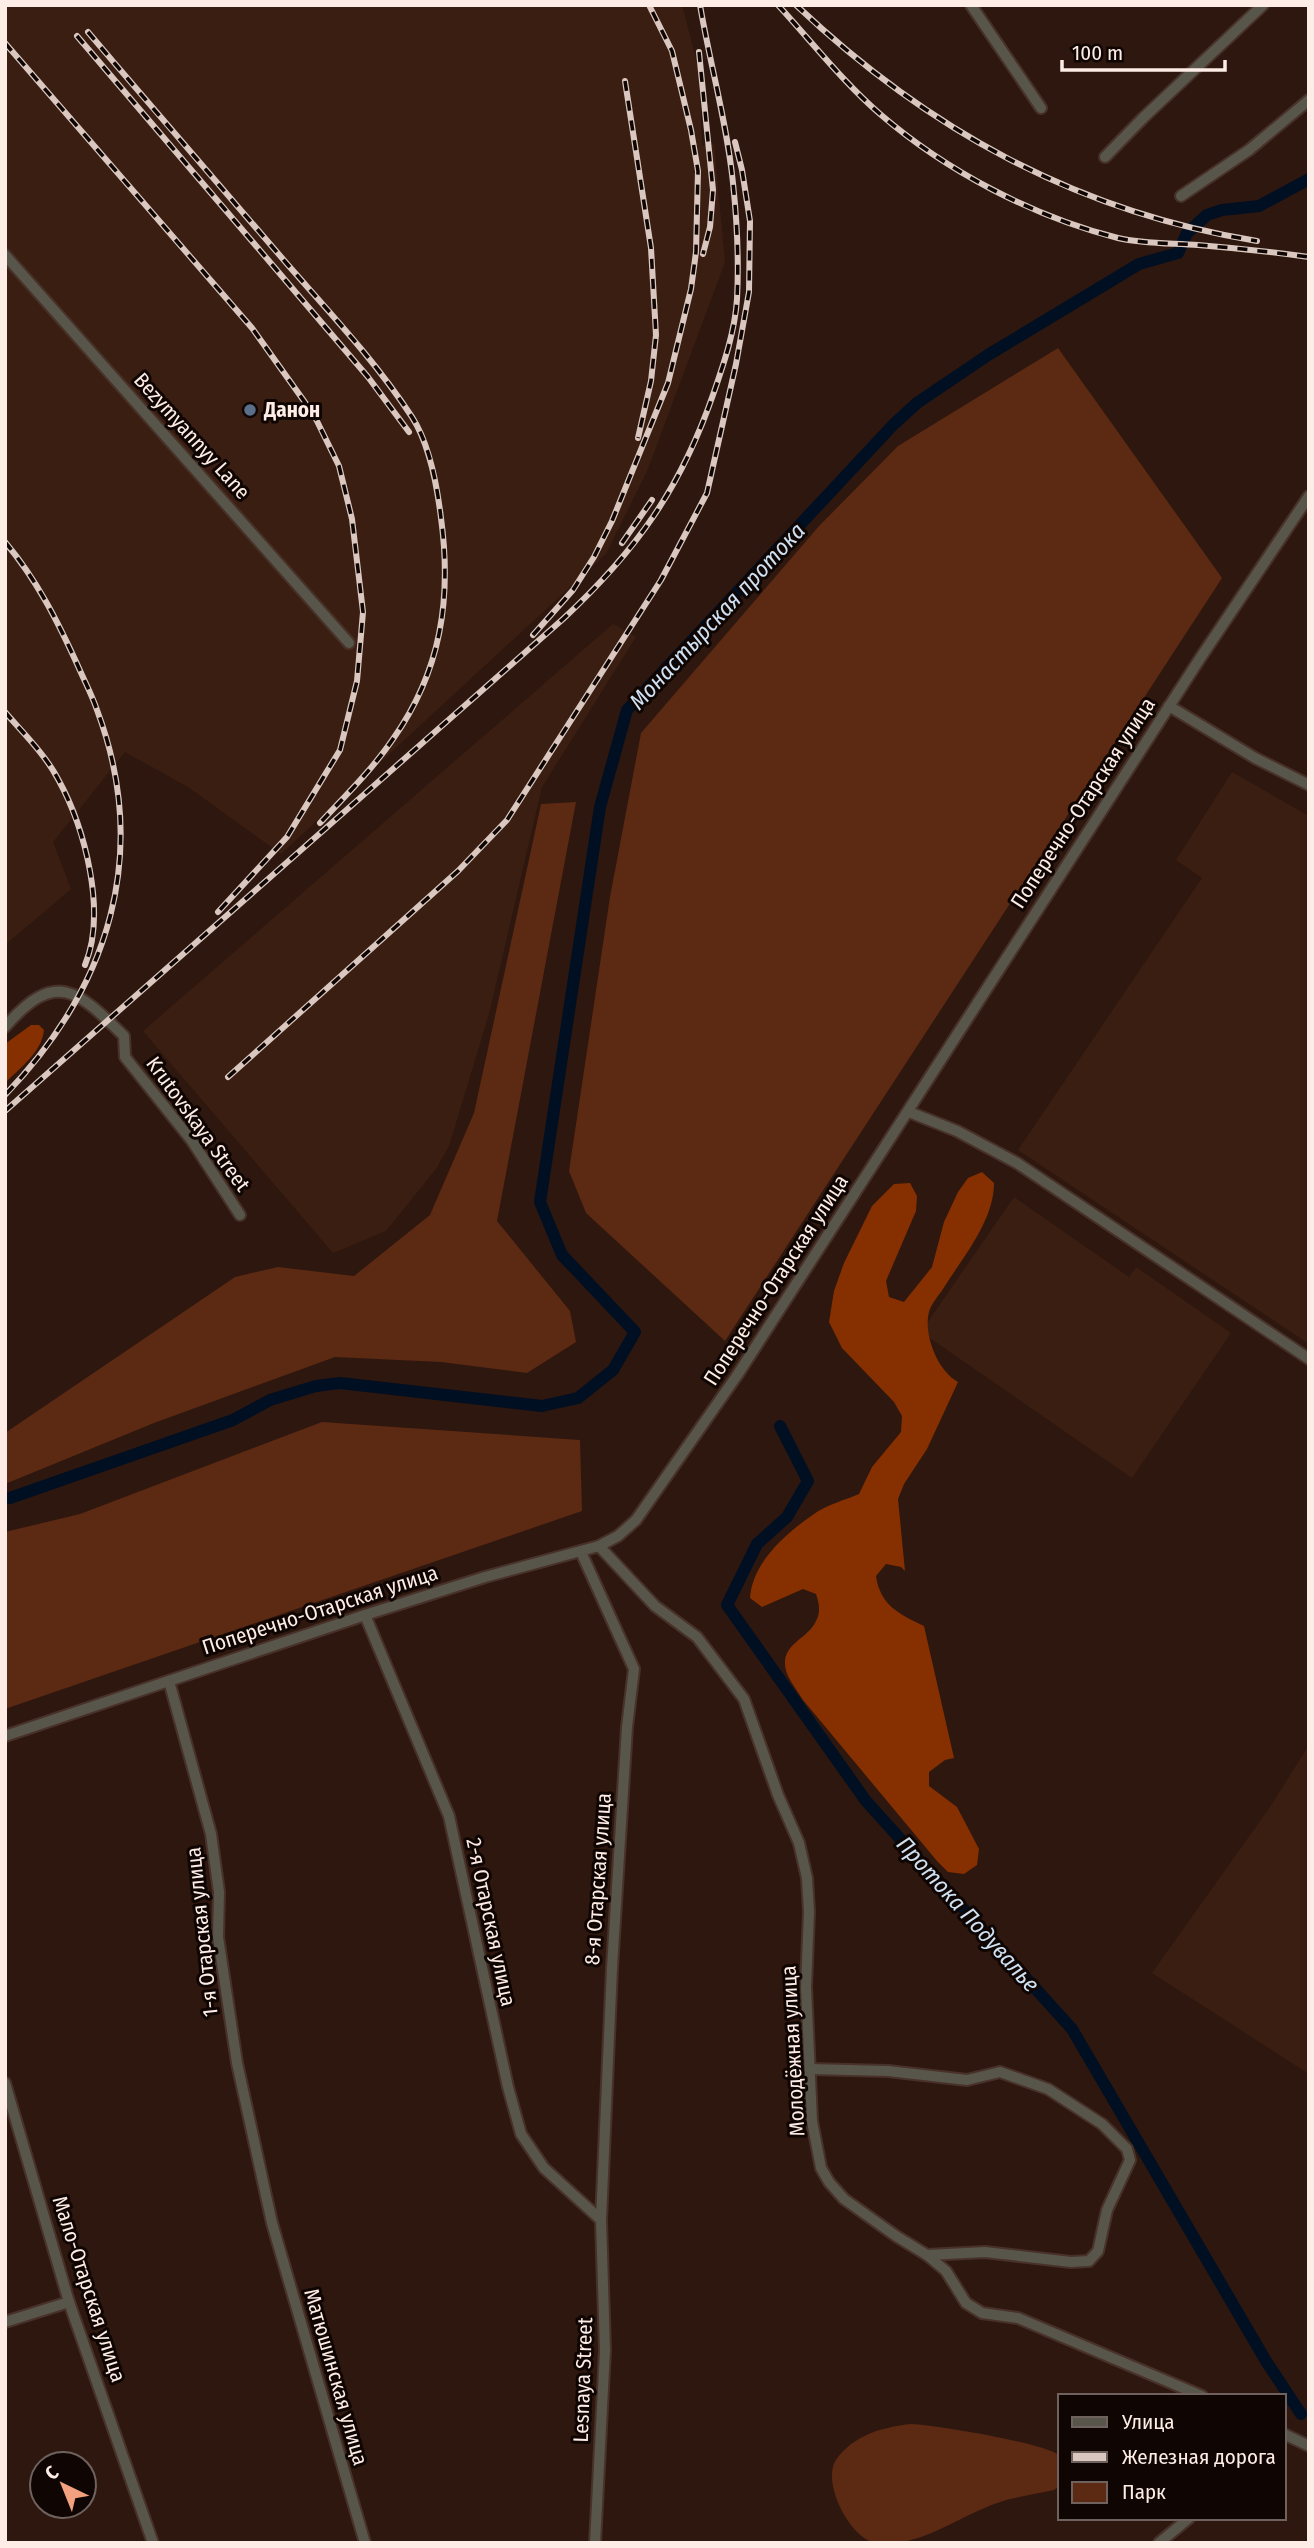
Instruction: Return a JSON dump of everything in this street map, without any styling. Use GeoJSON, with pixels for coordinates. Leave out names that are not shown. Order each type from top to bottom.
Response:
{"type":"FeatureCollection","features":[{"type":"Feature","properties":{"kind":"street"},"geometry":{"type":"LineString","coordinates":[[971,5],[1041,108]]}},
{"type":"Feature","properties":{"kind":"street"},"geometry":{"type":"LineString","coordinates":[[1105,157],[1263,5]]}},
{"type":"Feature","properties":{"kind":"street"},"geometry":{"type":"LineString","coordinates":[[1181,196],[1249,150],[1309,100]]}},
{"type":"Feature","properties":{"kind":"street","name":"Bezymyannyy Lane"},"geometry":{"type":"LineString","coordinates":[[5,255],[349,643]]}},
{"type":"Feature","properties":{"kind":"street","name":"Поперечно-Отарская улица"},"geometry":{"type":"LineString","coordinates":[[5,1736],[365,1615],[485,1577],[599,1546],[618,1536],[636,1520],[738,1374],[1169,706],[1309,496]]}},
{"type":"Feature","properties":{"kind":"street"},"geometry":{"type":"LineString","coordinates":[[1169,706],[1255,758],[1309,785]]}},
{"type":"Feature","properties":{"kind":"street","name":"Krutovskaya Street"},"geometry":{"type":"LineString","coordinates":[[5,1027],[27,1005],[44,995],[58,991],[74,993],[89,1002],[124,1036],[125,1057],[192,1141],[240,1215]]}},
{"type":"Feature","properties":{"kind":"street"},"geometry":{"type":"LineString","coordinates":[[909,1112],[957,1131],[1017,1163],[1309,1359]]}},
{"type":"Feature","properties":{"kind":"street","name":"Молодёжная улица"},"geometry":{"type":"LineString","coordinates":[[599,1546],[655,1606],[697,1637],[744,1699],[778,1795],[799,1843],[807,1878],[809,1912],[806,1987],[812,2121],[821,2168],[829,2182],[844,2199],[895,2236],[928,2255],[946,2271],[966,2303],[982,2314],[1018,2318],[1197,2394]]}},
{"type":"Feature","properties":{"kind":"street","name":"8-я Отарская улица"},"geometry":{"type":"LineString","coordinates":[[581,1552],[634,1669],[627,1727],[612,1968],[601,2220]]}},
{"type":"Feature","properties":{"kind":"street","name":"2-я Отарская улица"},"geometry":{"type":"LineString","coordinates":[[365,1615],[449,1816],[508,2087],[521,2134],[544,2168],[601,2220]]}},
{"type":"Feature","properties":{"kind":"street","name":"1-я Отарская улица"},"geometry":{"type":"LineString","coordinates":[[169,1681],[211,1834],[219,1892],[218,1937],[237,2063],[272,2222]]}},
{"type":"Feature","properties":{"kind":"street"},"geometry":{"type":"LineString","coordinates":[[810,2069],[888,2071],[967,2080],[1000,2071],[1048,2089],[1102,2124],[1127,2149],[1130,2160],[1107,2210],[1098,2251],[1089,2261],[1072,2262],[985,2252],[928,2255]]}},
{"type":"Feature","properties":{"kind":"street","name":"Мало-Отарская улица"},"geometry":{"type":"LineString","coordinates":[[5,2083],[69,2302],[153,2543]]}},
{"type":"Feature","properties":{"kind":"street","name":"Lesnaya Street"},"geometry":{"type":"LineString","coordinates":[[595,2543],[605,2350],[601,2220]]}},
{"type":"Feature","properties":{"kind":"street","name":"Матюшинская улица"},"geometry":{"type":"LineString","coordinates":[[272,2222],[365,2543]]}},
{"type":"Feature","properties":{"kind":"street"},"geometry":{"type":"LineString","coordinates":[[5,2322],[69,2302]]}},
{"type":"Feature","properties":{"kind":"street"},"geometry":{"type":"LineString","coordinates":[[1286,2435],[1309,2446]]}},
{"type":"Feature","properties":{"kind":"street"},"geometry":{"type":"LineString","coordinates":[[1159,2543],[1187,2520]]}},
{"type":"Feature","properties":{"kind":"shaded area"},"geometry":{"type":"Polygon","coordinates":[[[5,5],[682,5],[699,71],[702,146],[714,144],[725,262],[648,469],[606,554],[281,854],[188,787],[125,752],[53,842],[71,889],[5,945],[5,5]]]}},
{"type":"Feature","properties":{"kind":"shaded area"},"geometry":{"type":"Polygon","coordinates":[[[613,624],[636,637],[542,787],[489,1014],[449,1146],[436,1169],[386,1231],[333,1253],[143,1031],[613,624]]]}},
{"type":"Feature","properties":{"kind":"shaded area"},"geometry":{"type":"Polygon","coordinates":[[[1232,772],[1309,816],[1309,1344],[1018,1150],[1202,878],[1176,860],[1232,772]]]}},
{"type":"Feature","properties":{"kind":"shaded area"},"geometry":{"type":"Polygon","coordinates":[[[31,1025],[39,1025],[44,1030],[39,1045],[5,1083],[5,1044],[31,1025]]]}},
{"type":"Feature","properties":{"kind":"shaded area"},"geometry":{"type":"Polygon","coordinates":[[[982,1172],[994,1183],[989,1211],[976,1238],[929,1312],[928,1331],[934,1352],[944,1370],[958,1382],[927,1449],[904,1484],[898,1499],[905,1571],[901,1567],[886,1564],[876,1576],[886,1601],[899,1613],[924,1626],[954,1758],[945,1760],[929,1772],[929,1786],[957,1807],[979,1849],[977,1865],[964,1874],[948,1872],[937,1861],[803,1700],[788,1676],[785,1666],[789,1650],[812,1628],[818,1618],[816,1594],[803,1589],[762,1607],[750,1598],[757,1573],[772,1550],[792,1530],[819,1511],[859,1494],[872,1467],[901,1432],[902,1416],[894,1402],[842,1348],[829,1322],[834,1291],[844,1263],[872,1206],[894,1184],[910,1183],[917,1196],[916,1211],[886,1281],[889,1297],[904,1302],[932,1267],[944,1222],[958,1192],[968,1178],[982,1172]]]}},
{"type":"Feature","properties":{"kind":"shaded area"},"geometry":{"type":"Polygon","coordinates":[[[1014,1197],[1129,1277],[1136,1267],[1231,1333],[1132,1478],[921,1332],[1014,1197]]]}},
{"type":"Feature","properties":{"kind":"shaded area"},"geometry":{"type":"Polygon","coordinates":[[[1309,1745],[1309,2074],[1152,1973],[1270,1807],[1309,1745]]]}},
{"type":"Feature","properties":{"kind":"green space"},"geometry":{"type":"Polygon","coordinates":[[[1058,348],[1222,578],[725,1341],[586,1213],[569,1171],[610,897],[641,733],[819,526],[898,446],[1058,348]]]}},
{"type":"Feature","properties":{"kind":"green space"},"geometry":{"type":"Polygon","coordinates":[[[576,802],[497,1221],[570,1311],[576,1342],[527,1373],[441,1362],[335,1357],[154,1423],[5,1484],[5,1433],[235,1277],[278,1267],[354,1276],[430,1215],[474,1113],[541,804],[576,802]]]}},
{"type":"Feature","properties":{"kind":"green space"},"geometry":{"type":"Polygon","coordinates":[[[322,1422],[580,1440],[582,1511],[5,1709],[5,1532],[80,1514],[322,1422]]]}},
{"type":"Feature","properties":{"kind":"green space"},"geometry":{"type":"Polygon","coordinates":[[[911,2424],[989,2435],[1051,2451],[1058,2455],[1058,2487],[997,2503],[908,2541],[876,2543],[866,2539],[848,2521],[835,2495],[832,2470],[836,2460],[851,2444],[890,2427],[911,2424]]]}},
{"type":"Feature","properties":{"kind":"waterway","name":"Монастырская протока"},"geometry":{"type":"LineString","coordinates":[[10,1498],[233,1420],[270,1400],[316,1386],[340,1383],[542,1406],[578,1398],[613,1370],[635,1332],[562,1255],[540,1202],[600,807],[627,710],[893,425],[917,403],[988,355],[1139,264],[1178,253],[1187,233],[1207,215],[1222,210],[1259,206],[1309,179]]}},
{"type":"Feature","properties":{"kind":"waterway","name":"Протока Подувалье"},"geometry":{"type":"LineString","coordinates":[[780,1426],[808,1481],[787,1517],[757,1544],[727,1605],[866,1801],[1072,2029],[1266,2361],[1301,2414]]}},
{"type":"Feature","properties":{"kind":"railway"},"geometry":{"type":"LineString","coordinates":[[533,635],[573,590],[612,521],[668,383],[691,289],[696,252],[698,171],[672,51],[649,5]]}},
{"type":"Feature","properties":{"kind":"railway"},"geometry":{"type":"LineString","coordinates":[[5,1111],[563,619],[613,568],[654,516],[687,458],[701,426],[728,347],[737,299],[737,226],[730,161],[700,5]]}},
{"type":"Feature","properties":{"kind":"railway"},"geometry":{"type":"LineString","coordinates":[[778,5],[840,75],[880,114],[962,173],[1023,205],[1086,229],[1128,240],[1226,247],[1309,257]]}},
{"type":"Feature","properties":{"kind":"railway"},"geometry":{"type":"LineString","coordinates":[[796,5],[846,50],[898,90],[952,127],[1008,159],[1127,209],[1191,228],[1257,241]]}},
{"type":"Feature","properties":{"kind":"railway"},"geometry":{"type":"LineString","coordinates":[[88,32],[368,358],[412,417],[428,453],[439,505],[445,577],[439,633],[432,661],[422,687],[393,739],[320,823]]}},
{"type":"Feature","properties":{"kind":"railway"},"geometry":{"type":"LineString","coordinates":[[77,36],[368,377],[409,432]]}},
{"type":"Feature","properties":{"kind":"railway"},"geometry":{"type":"LineString","coordinates":[[5,43],[252,328],[314,415],[339,466],[352,519],[363,612],[357,681],[340,750],[287,837],[218,912]]}},
{"type":"Feature","properties":{"kind":"railway"},"geometry":{"type":"LineString","coordinates":[[699,52],[713,190],[710,227],[703,254]]}},
{"type":"Feature","properties":{"kind":"railway"},"geometry":{"type":"LineString","coordinates":[[625,81],[651,248],[656,335],[651,381],[638,438]]}},
{"type":"Feature","properties":{"kind":"railway"},"geometry":{"type":"LineString","coordinates":[[228,1077],[458,871],[507,820],[661,580],[707,493],[749,292],[750,221],[735,142]]}},
{"type":"Feature","properties":{"kind":"railway"},"geometry":{"type":"LineString","coordinates":[[622,543],[652,500]]}},
{"type":"Feature","properties":{"kind":"railway"},"geometry":{"type":"LineString","coordinates":[[5,542],[46,602],[93,699],[113,763],[120,816],[119,867],[110,916],[94,964],[71,1010],[41,1053],[5,1095]]}},
{"type":"Feature","properties":{"kind":"railway"},"geometry":{"type":"LineString","coordinates":[[5,712],[53,770],[77,821],[90,870],[93,896],[94,920],[85,965]]}},
{"type":"Feature","properties":{"kind":"place","name":"Данон"},"geometry":{"type":"Point","coordinates":[250,410]}}]}
